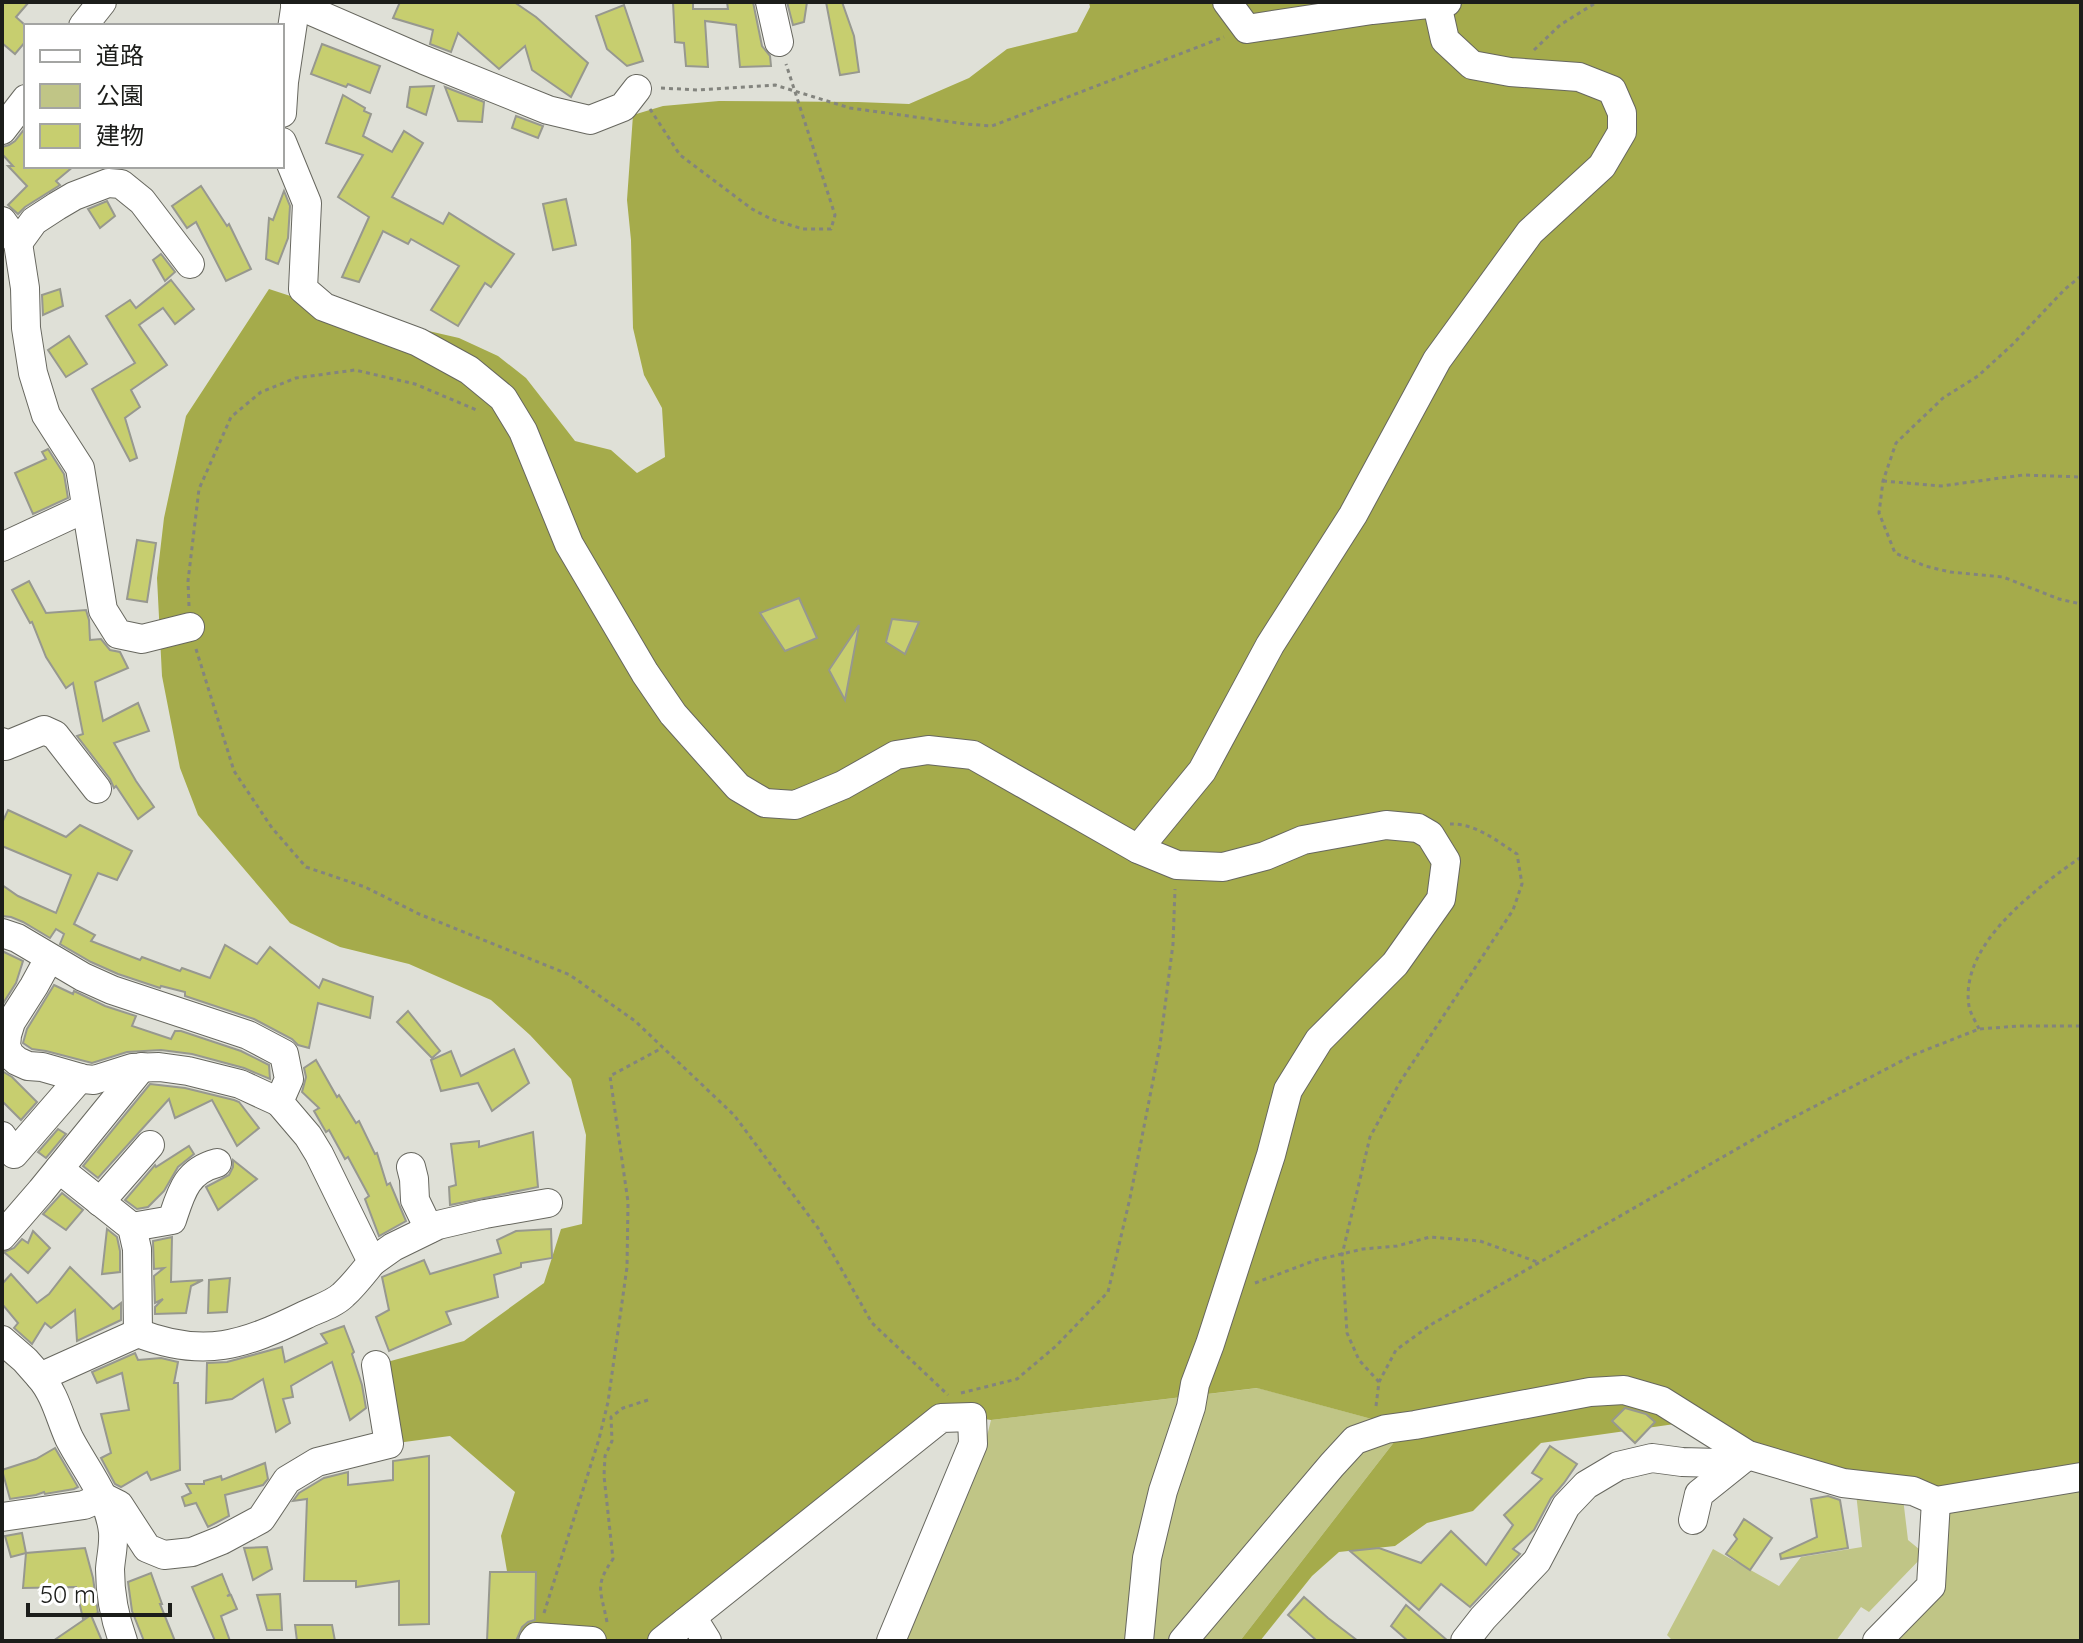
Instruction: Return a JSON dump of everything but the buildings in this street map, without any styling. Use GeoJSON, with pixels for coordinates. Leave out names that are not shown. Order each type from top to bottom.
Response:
{"type":"FeatureCollection","features":[{"type":"Feature","properties":{"kind":"street"},"geometry":{"type":"LineString","coordinates":[[85,24],[102,2]]}},
{"type":"Feature","properties":{"kind":"street"},"geometry":{"type":"LineString","coordinates":[[770,2],[779,42]]}},
{"type":"Feature","properties":{"kind":"street"},"geometry":{"type":"LineString","coordinates":[[1138,849],[1202,771],[1270,645],[1353,515],[1437,360],[1530,232],[1602,166],[1622,132],[1622,113],[1612,90],[1579,77],[1510,72],[1472,65],[1445,40],[1442,3],[1247,29],[1227,2]]}},
{"type":"Feature","properties":{"kind":"street"},"geometry":{"type":"LineString","coordinates":[[284,82],[296,3],[424,60],[548,110],[590,120],[623,107],[637,89]]}},
{"type":"Feature","properties":{"kind":"street"},"geometry":{"type":"LineString","coordinates":[[2,130],[24,102]]}},
{"type":"Feature","properties":{"kind":"street"},"geometry":{"type":"LineString","coordinates":[[284,147],[307,203],[303,289],[324,307],[418,342],[469,370],[503,398],[523,431],[569,544],[645,673],[673,714],[738,787],[765,803],[795,805],[843,785],[896,755],[928,750],[973,755],[1138,849],[1177,865],[1223,867],[1265,856],[1303,840],[1386,825],[1418,828],[1430,835],[1446,861],[1441,899],[1395,964],[1319,1040],[1288,1090],[1271,1155],[1163,1491],[1147,1558],[1139,1641]]}},
{"type":"Feature","properties":{"kind":"street"},"geometry":{"type":"LineString","coordinates":[[190,264],[142,201],[114,174],[10,232],[25,288],[26,328],[33,373],[46,415],[80,468],[103,610],[118,634],[142,639],[190,627]]}},
{"type":"Feature","properties":{"kind":"street"},"geometry":{"type":"LineString","coordinates":[[2,547],[86,508]]}},
{"type":"Feature","properties":{"kind":"street"},"geometry":{"type":"LineString","coordinates":[[2,742],[5,746],[44,730],[55,735],[97,789]]}},
{"type":"Feature","properties":{"kind":"street"},"geometry":{"type":"LineString","coordinates":[[2,933],[17,938],[83,977],[112,990],[248,1035],[284,1054],[289,1079],[279,1102]]}},
{"type":"Feature","properties":{"kind":"street"},"geometry":{"type":"LineString","coordinates":[[53,960],[46,964],[16,1013],[4,1044],[10,1055],[17,1061],[94,1080],[142,1067],[188,1071],[240,1084],[279,1102],[319,1154],[372,1262]]}},
{"type":"Feature","properties":{"kind":"street"},"geometry":{"type":"LineString","coordinates":[[2,1236],[142,1067]]}},
{"type":"Feature","properties":{"kind":"street"},"geometry":{"type":"LineString","coordinates":[[41,1191],[8,1145],[80,1078]]}},
{"type":"Feature","properties":{"kind":"street"},"geometry":{"type":"LineString","coordinates":[[100,1202],[150,1145]]}},
{"type":"Feature","properties":{"kind":"street"},"geometry":{"type":"LineString","coordinates":[[132,1227],[172,1220],[177,1203],[194,1174],[217,1163]]}},
{"type":"Feature","properties":{"kind":"street"},"geometry":{"type":"LineString","coordinates":[[411,1167],[415,1200],[429,1229]]}},
{"type":"Feature","properties":{"kind":"street"},"geometry":{"type":"LineString","coordinates":[[59,1169],[132,1227],[137,1249],[138,1333]]}},
{"type":"Feature","properties":{"kind":"street"},"geometry":{"type":"LineString","coordinates":[[40,1377],[138,1333],[163,1342],[211,1347],[233,1345],[341,1298],[372,1262],[393,1247],[429,1229],[485,1214],[548,1203]]}},
{"type":"Feature","properties":{"kind":"street"},"geometry":{"type":"LineString","coordinates":[[2,1340],[25,1360],[48,1387],[69,1437],[103,1497],[113,1536],[110,1582],[123,1641]]}},
{"type":"Feature","properties":{"kind":"street"},"geometry":{"type":"LineString","coordinates":[[2,1517],[84,1505],[103,1497],[119,1505],[147,1548],[164,1555],[192,1552],[222,1540],[261,1519],[287,1480],[317,1462],[389,1444],[376,1365]]}},
{"type":"Feature","properties":{"kind":"street"},"geometry":{"type":"LineString","coordinates":[[1183,1641],[1355,1440],[1386,1429],[1577,1394],[1624,1390],[1662,1401],[1748,1455],[1843,1483],[1913,1491],[1936,1501],[2081,1477]]}},
{"type":"Feature","properties":{"kind":"street"},"geometry":{"type":"LineString","coordinates":[[662,1641],[941,1418],[972,1417],[973,1444],[891,1641]]}},
{"type":"Feature","properties":{"kind":"street"},"geometry":{"type":"LineString","coordinates":[[1693,1520],[1699,1494],[1748,1455]]}},
{"type":"Feature","properties":{"kind":"street"},"geometry":{"type":"LineString","coordinates":[[1465,1641],[1537,1561],[1566,1506],[1586,1485],[1618,1466],[1652,1458],[1718,1463],[1748,1455]]}},
{"type":"Feature","properties":{"kind":"street"},"geometry":{"type":"LineString","coordinates":[[1877,1641],[1931,1586],[1936,1501]]}},
{"type":"Feature","properties":{"kind":"street"},"geometry":{"type":"LineString","coordinates":[[686,1622],[697,1625],[707,1641]]}},
{"type":"Feature","properties":{"kind":"street"},"geometry":{"type":"LineString","coordinates":[[535,1639],[600,1635]]}},
{"type":"Feature","properties":{"kind":"path"},"geometry":{"type":"LineString","coordinates":[[1510,72],[1560,25],[1597,2]]}},
{"type":"Feature","properties":{"kind":"path"},"geometry":{"type":"LineString","coordinates":[[637,89],[698,90],[775,85],[850,108],[992,126],[1247,29]]}},
{"type":"Feature","properties":{"kind":"path"},"geometry":{"type":"LineString","coordinates":[[637,89],[680,155],[752,209],[803,229],[831,229],[835,215],[779,42]]}},
{"type":"Feature","properties":{"kind":"path"},"geometry":{"type":"LineString","coordinates":[[2081,276],[1990,366],[1943,398],[1896,443],[1883,481],[1879,513],[1895,553],[1925,566],[1950,572],[2003,577],[2059,599],[2081,604]]}},
{"type":"Feature","properties":{"kind":"path"},"geometry":{"type":"LineString","coordinates":[[483,412],[415,384],[355,370],[296,378],[261,392],[231,417],[199,489],[188,581],[190,627],[234,771],[272,828],[306,867],[365,887],[419,914],[570,975],[635,1021],[734,1115],[818,1228],[872,1323],[950,1396],[1017,1379],[1056,1346],[1108,1292],[1160,1045],[1173,944],[1177,865]]}},
{"type":"Feature","properties":{"kind":"path"},"geometry":{"type":"LineString","coordinates":[[1883,481],[1941,486],[2023,475],[2081,477]]}},
{"type":"Feature","properties":{"kind":"path"},"geometry":{"type":"LineString","coordinates":[[1379,1382],[1359,1360],[1347,1333],[1342,1255],[1370,1137],[1400,1082],[1513,910],[1522,884],[1517,854],[1487,834],[1459,823],[1418,828]]}},
{"type":"Feature","properties":{"kind":"path"},"geometry":{"type":"LineString","coordinates":[[1979,1029],[1969,1007],[1970,975],[1982,947],[2012,913],[2081,857]]}},
{"type":"Feature","properties":{"kind":"path"},"geometry":{"type":"LineString","coordinates":[[1373,1434],[1379,1382],[1396,1350],[1432,1324],[1775,1127],[1913,1055],[1979,1029],[2081,1026]]}},
{"type":"Feature","properties":{"kind":"path"},"geometry":{"type":"LineString","coordinates":[[535,1639],[599,1439],[608,1402],[627,1267],[628,1202],[610,1076],[662,1048]]}},
{"type":"Feature","properties":{"kind":"path"},"geometry":{"type":"LineString","coordinates":[[1228,1289],[1258,1283],[1316,1260],[1430,1237],[1480,1241],[1540,1263]]}},
{"type":"Feature","properties":{"kind":"path"},"geometry":{"type":"LineString","coordinates":[[600,1635],[600,1580],[613,1559],[604,1476],[605,1456],[612,1441],[611,1417],[623,1408],[648,1400]]}},
{"type":"Feature","properties":{"kind":"green space"},"geometry":{"type":"Polygon","coordinates":[[[1089,2],[2081,2],[2081,1477],[1959,1497],[1843,1483],[1696,1421],[1541,1443],[1473,1511],[1427,1523],[1395,1546],[1339,1552],[1312,1576],[1260,1641],[1240,1641],[1405,1428],[1257,1388],[991,1420],[941,1418],[662,1641],[536,1637],[493,1625],[509,1583],[501,1536],[515,1492],[450,1436],[389,1444],[376,1365],[464,1341],[544,1283],[561,1229],[582,1224],[586,1135],[571,1079],[530,1035],[491,1000],[409,964],[340,947],[290,923],[198,815],[180,768],[162,676],[157,578],[164,518],[186,416],[269,289],[324,307],[459,338],[498,356],[526,378],[575,441],[611,450],[637,473],[665,457],[662,408],[644,375],[633,328],[627,200],[633,115],[663,106],[719,101],[909,104],[969,78],[1007,49],[1077,32],[1090,7],[1089,2]]]}},
{"type":"Feature","properties":{"kind":"green space"},"geometry":{"type":"Polygon","coordinates":[[[1258,1388],[1405,1428],[1240,1641],[904,1641],[982,1456],[991,1420],[1258,1388]]]}},
{"type":"Feature","properties":{"kind":"green space"},"geometry":{"type":"Polygon","coordinates":[[[2081,1477],[2081,1641],[1877,1641],[1931,1586],[1936,1501],[2081,1477]]]}},
{"type":"Feature","properties":{"kind":"green space"},"geometry":{"type":"Polygon","coordinates":[[[1856,1493],[1903,1498],[1908,1540],[1925,1554],[1869,1612],[1861,1607],[1836,1641],[1673,1641],[1667,1635],[1713,1549],[1779,1586],[1801,1557],[1862,1547],[1856,1493]]]}}]}
